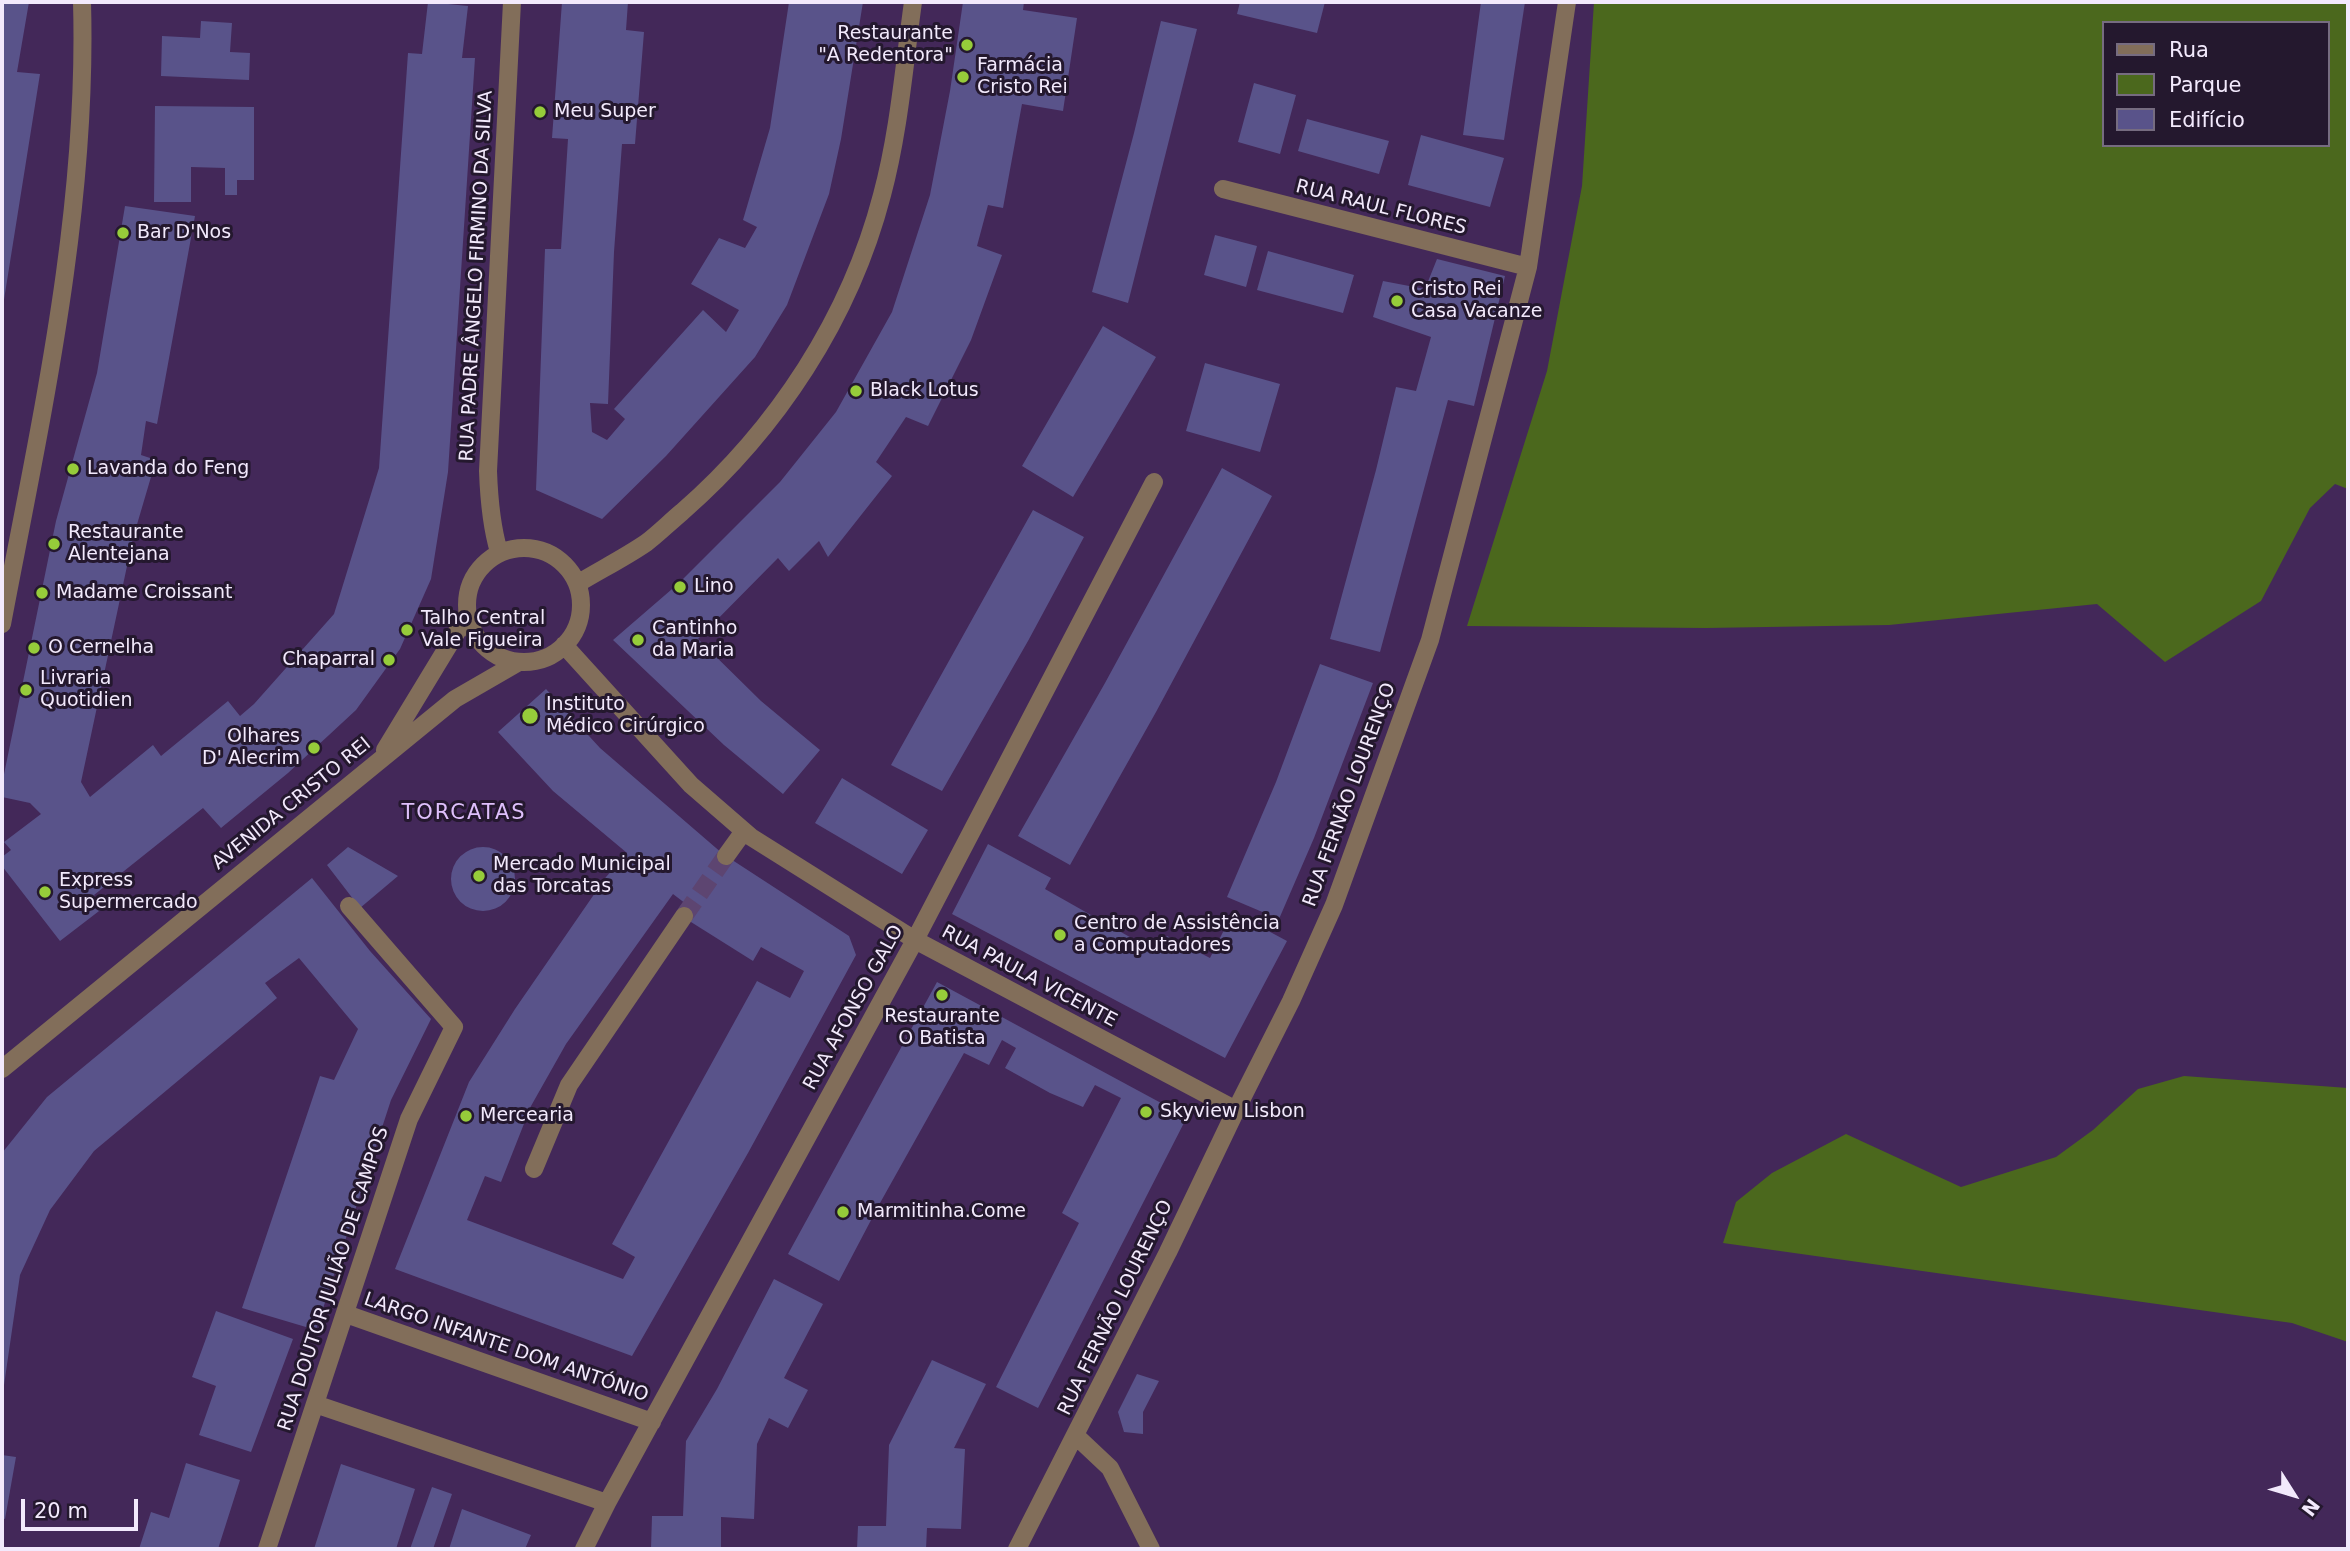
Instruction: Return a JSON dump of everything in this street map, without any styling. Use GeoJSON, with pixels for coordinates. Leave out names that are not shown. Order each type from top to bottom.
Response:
{"type":"FeatureCollection","features":[{"type":"Feature","properties":{"kind":"street"},"geometry":{"type":"LineString","coordinates":[[2,624],[51,369],[65,280],[80,126],[82,2]]}},
{"type":"Feature","properties":{"kind":"street","name":"RUA PADRE ÂNGELO FIRMINO DA SILVA"},"geometry":{"type":"LineString","coordinates":[[499,552],[493,530],[488,471],[512,2]]}},
{"type":"Feature","properties":{"kind":"street"},"geometry":{"type":"LineString","coordinates":[[577,584],[646,543],[696,499],[738,458],[777,412],[810,362],[840,308],[863,254],[882,197],[895,138],[913,2]]}},
{"type":"Feature","properties":{"kind":"street","name":"RUA FERNÃO LOURENÇO"},"geometry":{"type":"LineString","coordinates":[[1017,1549],[1168,1252],[1291,1001],[1334,905],[1430,640],[1528,267],[1567,2]]}},
{"type":"Feature","properties":{"kind":"street","name":"RUA RAUL FLORES"},"geometry":{"type":"LineString","coordinates":[[1223,189],[1528,267]]}},
{"type":"Feature","properties":{"kind":"street","name":"RUA AFONSO GALO"},"geometry":{"type":"LineString","coordinates":[[584,1549],[915,940],[1154,482]]}},
{"type":"Feature","properties":{"kind":"street"},"geometry":{"type":"LineString","coordinates":[[517,547],[536,548],[554,555],[568,567],[577,584],[581,603],[579,622],[570,639],[556,653],[538,660],[519,662],[500,658],[484,648],[473,632],[467,615],[467,596],[472,578],[484,563],[499,552],[517,547]]}},
{"type":"Feature","properties":{"kind":"street"},"geometry":{"type":"LineString","coordinates":[[377,762],[467,615]]}},
{"type":"Feature","properties":{"kind":"street","name":"RUA PAULA VICENTE"},"geometry":{"type":"LineString","coordinates":[[564,645],[691,785],[744,831],[915,940],[1236,1110]]}},
{"type":"Feature","properties":{"kind":"street","name":"AVENIDA CRISTO REI"},"geometry":{"type":"LineString","coordinates":[[2,1069],[455,699],[519,662]]}},
{"type":"Feature","properties":{"kind":"street"},"geometry":{"type":"LineString","coordinates":[[726,856],[744,831]]}},
{"type":"Feature","properties":{"kind":"street","name":"RUA DOUTOR JULIÃO DE CAMPOS"},"geometry":{"type":"LineString","coordinates":[[267,1549],[409,1119],[454,1027],[349,906]]}},
{"type":"Feature","properties":{"kind":"street"},"geometry":{"type":"LineString","coordinates":[[534,1169],[569,1085],[684,916]]}},
{"type":"Feature","properties":{"kind":"street","name":"LARGO INFANTE DOM ANTÓNIO"},"geometry":{"type":"LineString","coordinates":[[346,1314],[652,1422]]}},
{"type":"Feature","properties":{"kind":"street"},"geometry":{"type":"LineString","coordinates":[[315,1404],[607,1503]]}},
{"type":"Feature","properties":{"kind":"street"},"geometry":{"type":"LineString","coordinates":[[1076,1436],[1110,1468],[1151,1549]]}},
{"type":"Feature","properties":{"kind":"green space"},"geometry":{"type":"Polygon","coordinates":[[[1594,2],[2348,2],[2348,489],[2335,484],[2310,508],[2261,601],[2165,662],[2097,604],[1889,625],[1706,628],[1467,626],[1547,371],[1582,186],[1594,2]]]}},
{"type":"Feature","properties":{"kind":"green space"},"geometry":{"type":"Polygon","coordinates":[[[2184,1076],[2348,1088],[2348,1342],[2292,1323],[1723,1243],[1736,1202],[1772,1173],[1846,1134],[1961,1187],[2056,1157],[2093,1130],[2138,1089],[2184,1076]]]}},
{"type":"Feature","properties":{"kind":"building"},"geometry":{"type":"Polygon","coordinates":[[[2,2],[29,2],[17,72],[40,74],[3,306],[2,2]]]}},
{"type":"Feature","properties":{"kind":"building"},"geometry":{"type":"Polygon","coordinates":[[[428,2],[468,6],[462,58],[475,58],[448,472],[431,579],[400,649],[356,710],[288,773],[221,828],[203,808],[94,895],[103,908],[60,941],[2,866],[2,857],[11,850],[4,842],[41,814],[30,803],[2,797],[2,784],[56,521],[97,373],[125,206],[195,216],[157,424],[146,421],[141,455],[156,460],[133,538],[81,782],[90,797],[153,745],[161,756],[228,701],[240,716],[254,704],[334,614],[379,468],[408,53],[422,54],[428,2]]]}},
{"type":"Feature","properties":{"kind":"building"},"geometry":{"type":"Polygon","coordinates":[[[562,2],[628,2],[626,30],[644,32],[635,144],[622,144],[614,252],[608,404],[590,403],[592,432],[607,440],[625,419],[614,409],[703,310],[726,332],[739,310],[691,284],[719,238],[745,248],[757,227],[743,220],[770,128],[789,2],[863,2],[841,139],[829,194],[787,305],[755,357],[666,456],[602,519],[536,490],[545,249],[561,249],[568,139],[552,138],[562,2]]]}},
{"type":"Feature","properties":{"kind":"building"},"geometry":{"type":"Polygon","coordinates":[[[963,2],[1024,2],[1023,10],[1077,18],[1063,111],[1022,104],[1003,208],[988,205],[977,246],[1002,255],[971,340],[928,426],[906,417],[876,462],[892,476],[828,557],[819,541],[789,571],[778,558],[698,639],[761,701],[820,750],[783,794],[724,745],[613,640],[679,583],[780,482],[836,412],[892,312],[930,195],[950,91],[963,2]]]}},
{"type":"Feature","properties":{"kind":"building"},"geometry":{"type":"Polygon","coordinates":[[[1240,2],[1325,2],[1317,33],[1237,14],[1240,2]]]}},
{"type":"Feature","properties":{"kind":"building"},"geometry":{"type":"Polygon","coordinates":[[[1481,2],[1525,2],[1504,140],[1463,135],[1481,2]]]}},
{"type":"Feature","properties":{"kind":"building"},"geometry":{"type":"Polygon","coordinates":[[[201,21],[232,23],[230,52],[250,53],[249,80],[161,76],[162,36],[200,38],[201,21]]]}},
{"type":"Feature","properties":{"kind":"building"},"geometry":{"type":"Polygon","coordinates":[[[1161,21],[1197,29],[1128,303],[1092,292],[1161,21]]]}},
{"type":"Feature","properties":{"kind":"building"},"geometry":{"type":"Polygon","coordinates":[[[1254,83],[1296,95],[1280,154],[1238,142],[1254,83]]]}},
{"type":"Feature","properties":{"kind":"building"},"geometry":{"type":"Polygon","coordinates":[[[155,106],[254,107],[254,180],[237,180],[237,195],[225,195],[225,168],[191,167],[191,202],[154,202],[155,106]]]}},
{"type":"Feature","properties":{"kind":"building"},"geometry":{"type":"Polygon","coordinates":[[[1307,119],[1389,141],[1379,174],[1298,151],[1307,119]]]}},
{"type":"Feature","properties":{"kind":"building"},"geometry":{"type":"Polygon","coordinates":[[[1421,135],[1504,158],[1490,207],[1408,185],[1421,135]]]}},
{"type":"Feature","properties":{"kind":"building"},"geometry":{"type":"Polygon","coordinates":[[[1215,235],[1257,246],[1246,287],[1204,275],[1215,235]]]}},
{"type":"Feature","properties":{"kind":"building"},"geometry":{"type":"Polygon","coordinates":[[[1268,251],[1354,275],[1343,313],[1257,290],[1268,251]]]}},
{"type":"Feature","properties":{"kind":"building"},"geometry":{"type":"Polygon","coordinates":[[[1437,259],[1505,276],[1474,406],[1448,400],[1380,652],[1330,639],[1396,387],[1416,391],[1431,337],[1373,317],[1383,281],[1425,289],[1437,259]]]}},
{"type":"Feature","properties":{"kind":"building"},"geometry":{"type":"Polygon","coordinates":[[[1103,326],[1156,357],[1073,497],[1022,466],[1103,326]]]}},
{"type":"Feature","properties":{"kind":"building"},"geometry":{"type":"Polygon","coordinates":[[[1205,363],[1280,384],[1260,452],[1186,431],[1205,363]]]}},
{"type":"Feature","properties":{"kind":"building"},"geometry":{"type":"Polygon","coordinates":[[[1222,468],[1272,496],[1070,865],[1018,836],[1222,468]]]}},
{"type":"Feature","properties":{"kind":"building"},"geometry":{"type":"Polygon","coordinates":[[[1033,510],[1084,537],[942,791],[891,765],[1033,510]]]}},
{"type":"Feature","properties":{"kind":"building"},"geometry":{"type":"Polygon","coordinates":[[[1320,664],[1373,683],[1314,838],[1279,919],[1227,897],[1276,782],[1320,664]]]}},
{"type":"Feature","properties":{"kind":"building"},"geometry":{"type":"Polygon","coordinates":[[[546,689],[600,748],[723,854],[849,936],[856,955],[748,1153],[632,1356],[395,1269],[469,1082],[515,1009],[606,877],[627,853],[553,791],[498,732],[546,689]],[[673,894],[566,1044],[531,1106],[501,1182],[485,1176],[467,1220],[623,1279],[635,1257],[612,1244],[757,981],[790,998],[804,971],[761,947],[753,961],[683,917],[690,907],[673,894]]]}},
{"type":"Feature","properties":{"kind":"building"},"geometry":{"type":"Polygon","coordinates":[[[842,778],[928,830],[902,874],[815,823],[842,778]]]}},
{"type":"Feature","properties":{"kind":"building"},"geometry":{"type":"Polygon","coordinates":[[[988,844],[1051,878],[1045,889],[1158,953],[1167,936],[1210,958],[1233,912],[1287,941],[1225,1058],[952,914],[988,844]]]}},
{"type":"Feature","properties":{"kind":"building"},"geometry":{"type":"Polygon","coordinates":[[[348,847],[398,876],[360,908],[327,865],[348,847]]]}},
{"type":"Feature","properties":{"kind":"building"},"geometry":{"type":"Polygon","coordinates":[[[483,847],[501,853],[509,861],[515,879],[509,897],[501,905],[483,911],[465,905],[457,897],[451,879],[457,861],[465,853],[483,847]]]}},
{"type":"Feature","properties":{"kind":"building"},"geometry":{"type":"Polygon","coordinates":[[[312,878],[370,951],[431,1019],[391,1100],[316,1330],[242,1308],[320,1076],[334,1080],[358,1029],[299,958],[265,983],[277,998],[94,1151],[50,1210],[20,1275],[2,1399],[2,1153],[47,1097],[312,878]]]}},
{"type":"Feature","properties":{"kind":"building"},"geometry":{"type":"Polygon","coordinates":[[[937,982],[1187,1117],[1038,1408],[996,1387],[1079,1223],[1062,1213],[1121,1098],[1095,1085],[1083,1107],[1050,1093],[1005,1068],[1016,1048],[1002,1040],[989,1065],[964,1053],[839,1281],[788,1254],[937,982]]]}},
{"type":"Feature","properties":{"kind":"building"},"geometry":{"type":"Polygon","coordinates":[[[774,1279],[823,1304],[784,1378],[808,1390],[788,1428],[769,1418],[757,1444],[754,1519],[721,1517],[721,1549],[651,1549],[652,1516],[683,1516],[686,1441],[717,1389],[774,1279]]]}},
{"type":"Feature","properties":{"kind":"building"},"geometry":{"type":"Polygon","coordinates":[[[216,1311],[293,1339],[251,1452],[199,1435],[216,1386],[192,1377],[216,1311]]]}},
{"type":"Feature","properties":{"kind":"building"},"geometry":{"type":"Polygon","coordinates":[[[932,1360],[986,1384],[954,1448],[965,1449],[961,1529],[927,1528],[926,1549],[857,1549],[858,1526],[886,1526],[889,1445],[932,1360]]]}},
{"type":"Feature","properties":{"kind":"building"},"geometry":{"type":"Polygon","coordinates":[[[1137,1374],[1159,1381],[1143,1412],[1143,1434],[1124,1432],[1118,1412],[1137,1374]]]}},
{"type":"Feature","properties":{"kind":"building"},"geometry":{"type":"Polygon","coordinates":[[[2,1455],[16,1457],[5,1519],[2,1518],[2,1455]]]}},
{"type":"Feature","properties":{"kind":"building"},"geometry":{"type":"Polygon","coordinates":[[[186,1463],[240,1480],[218,1549],[139,1549],[151,1512],[169,1518],[186,1463]]]}},
{"type":"Feature","properties":{"kind":"building"},"geometry":{"type":"Polygon","coordinates":[[[341,1464],[415,1489],[396,1549],[314,1549],[341,1464]]]}},
{"type":"Feature","properties":{"kind":"building"},"geometry":{"type":"Polygon","coordinates":[[[432,1487],[452,1494],[433,1549],[410,1549],[432,1487]]]}},
{"type":"Feature","properties":{"kind":"building"},"geometry":{"type":"Polygon","coordinates":[[[462,1509],[531,1535],[525,1549],[449,1549],[462,1509]]]}},
{"type":"Feature","properties":{"kind":"tunnel"},"geometry":{"type":"LineString","coordinates":[[684,916],[726,856]]}},
{"type":"Feature","properties":{"kind":"place","name":"Restaurante \"A Redentora\""},"geometry":{"type":"Point","coordinates":[967,45]}},
{"type":"Feature","properties":{"kind":"place","name":"Farmácia Cristo Rei"},"geometry":{"type":"Point","coordinates":[963,77]}},
{"type":"Feature","properties":{"kind":"place","name":"Meu Super"},"geometry":{"type":"Point","coordinates":[540,112]}},
{"type":"Feature","properties":{"kind":"place","name":"Bar D'Nos"},"geometry":{"type":"Point","coordinates":[123,233]}},
{"type":"Feature","properties":{"kind":"place","name":"Cristo Rei Casa Vacanze"},"geometry":{"type":"Point","coordinates":[1397,301]}},
{"type":"Feature","properties":{"kind":"place","name":"Black Lotus"},"geometry":{"type":"Point","coordinates":[856,391]}},
{"type":"Feature","properties":{"kind":"place","name":"Lavanda do Feng"},"geometry":{"type":"Point","coordinates":[73,469]}},
{"type":"Feature","properties":{"kind":"place","name":"Restaurante Alentejana"},"geometry":{"type":"Point","coordinates":[54,544]}},
{"type":"Feature","properties":{"kind":"place","name":"Lino"},"geometry":{"type":"Point","coordinates":[680,587]}},
{"type":"Feature","properties":{"kind":"place","name":"Madame Croissant"},"geometry":{"type":"Point","coordinates":[42,593]}},
{"type":"Feature","properties":{"kind":"place","name":"Talho Central Vale Figueira"},"geometry":{"type":"Point","coordinates":[407,630]}},
{"type":"Feature","properties":{"kind":"place","name":"Cantinho da Maria"},"geometry":{"type":"Point","coordinates":[638,640]}},
{"type":"Feature","properties":{"kind":"place","name":"O Cernelha"},"geometry":{"type":"Point","coordinates":[34,648]}},
{"type":"Feature","properties":{"kind":"place","name":"Chaparral"},"geometry":{"type":"Point","coordinates":[389,660]}},
{"type":"Feature","properties":{"kind":"place","name":"Livraria Quotidien"},"geometry":{"type":"Point","coordinates":[26,690]}},
{"type":"Feature","properties":{"kind":"place","name":"Instituto Médico Cirúrgico"},"geometry":{"type":"Point","coordinates":[530,716]}},
{"type":"Feature","properties":{"kind":"place","name":"Olhares D' Alecrim"},"geometry":{"type":"Point","coordinates":[314,748]}},
{"type":"Feature","properties":{"kind":"place","name":"Mercado Municipal das Torcatas"},"geometry":{"type":"Point","coordinates":[479,876]}},
{"type":"Feature","properties":{"kind":"place","name":"Express Supermercado"},"geometry":{"type":"Point","coordinates":[45,892]}},
{"type":"Feature","properties":{"kind":"place","name":"Centro de Assistência a Computadores"},"geometry":{"type":"Point","coordinates":[1060,935]}},
{"type":"Feature","properties":{"kind":"place","name":"Restaurante O Batista"},"geometry":{"type":"Point","coordinates":[942,995]}},
{"type":"Feature","properties":{"kind":"place","name":"Skyview Lisbon"},"geometry":{"type":"Point","coordinates":[1146,1112]}},
{"type":"Feature","properties":{"kind":"place","name":"Mercearia"},"geometry":{"type":"Point","coordinates":[466,1116]}},
{"type":"Feature","properties":{"kind":"place","name":"Marmitinha.Come"},"geometry":{"type":"Point","coordinates":[843,1212]}},
{"type":"Feature","properties":{"kind":"district","name":"TORCATAS"},"geometry":{"type":"Point","coordinates":[464,814]}}]}
